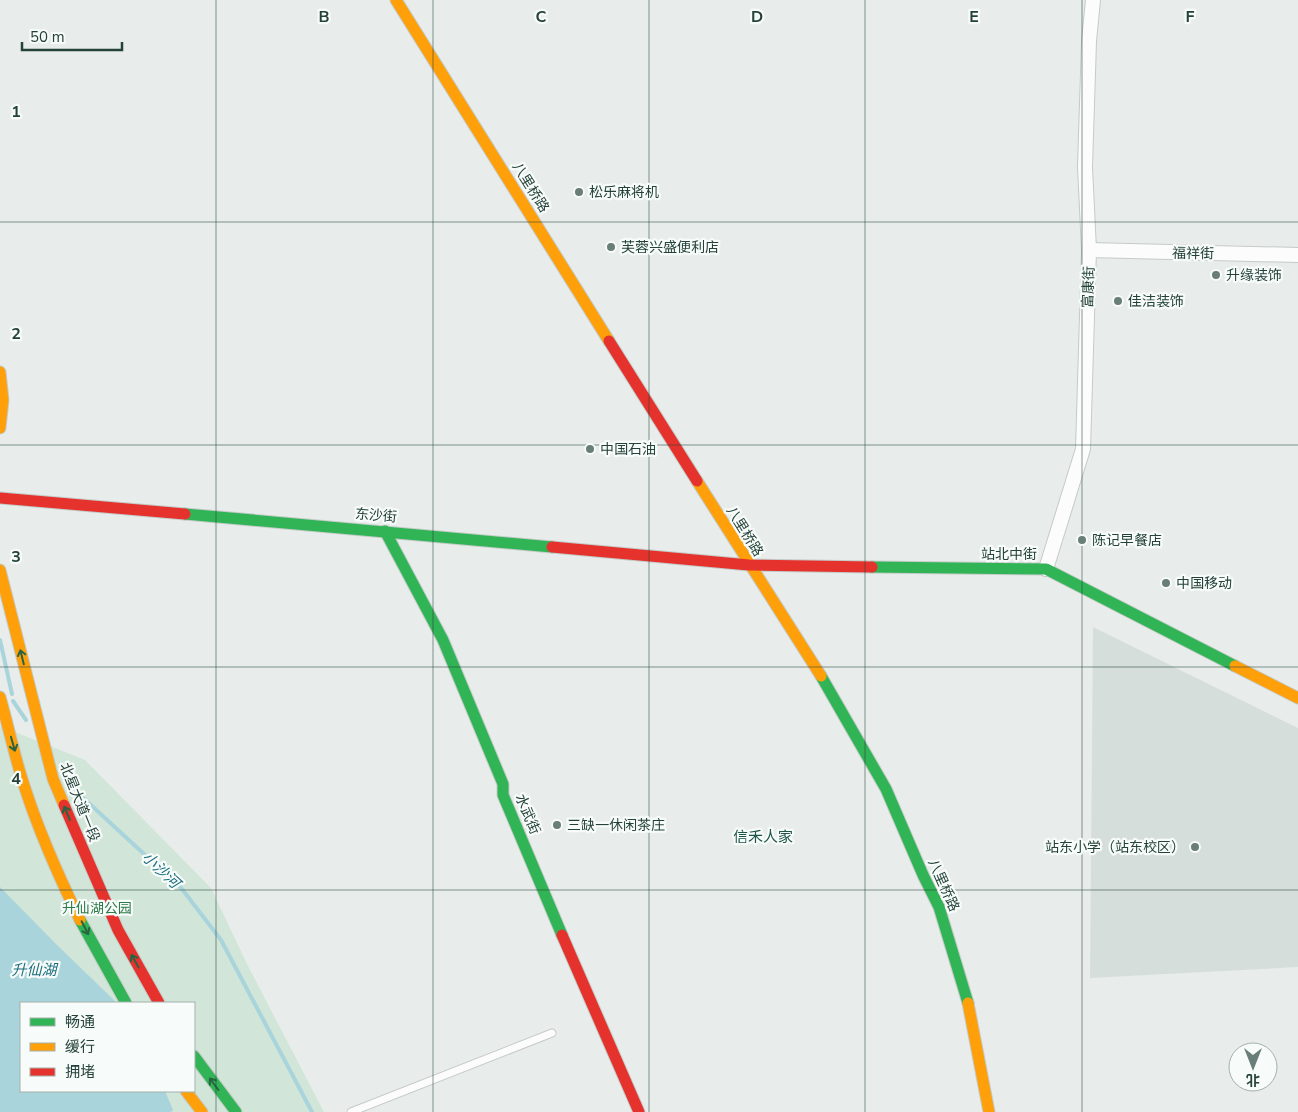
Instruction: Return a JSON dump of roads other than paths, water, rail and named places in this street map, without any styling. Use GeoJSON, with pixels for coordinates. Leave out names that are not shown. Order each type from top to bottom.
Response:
{"type":"FeatureCollection","features":[{"type":"Feature","properties":{"kind":"main road","name":"八里桥路"},"geometry":{"type":"LineString","coordinates":[[396,0],[749,565],[813,662],[886,789],[939,907],[967,996],[989,1112]]}},
{"type":"Feature","properties":{"kind":"main road"},"geometry":{"type":"LineString","coordinates":[[0,372],[3,413],[0,428]]}},
{"type":"Feature","properties":{"kind":"main road","name":"东沙街"},"geometry":{"type":"LineString","coordinates":[[0,498],[749,565]]}},
{"type":"Feature","properties":{"kind":"main road","name":"水武街"},"geometry":{"type":"LineString","coordinates":[[385,531],[444,640],[503,784],[503,795],[639,1112]]}},
{"type":"Feature","properties":{"kind":"main road","name":"站北中街"},"geometry":{"type":"LineString","coordinates":[[749,565],[1046,569],[1298,698]]}},
{"type":"Feature","properties":{"kind":"main road","name":"北星大道一段"},"geometry":{"type":"LineString","coordinates":[[0,570],[53,780],[118,930],[158,1002]]}},
{"type":"Feature","properties":{"kind":"main road"},"geometry":{"type":"LineString","coordinates":[[0,697],[24,782],[43,835],[69,895],[125,1002]]}},
{"type":"Feature","properties":{"kind":"main road"},"geometry":{"type":"LineString","coordinates":[[195,1057],[236,1112]]}},
{"type":"Feature","properties":{"kind":"main road"},"geometry":{"type":"LineString","coordinates":[[187,1092],[202,1112]]}},
{"type":"Feature","properties":{"kind":"street","name":"富康街"},"geometry":{"type":"LineString","coordinates":[[1046,569],[1083,449],[1089,250],[1085,167],[1089,41],[1093,0]]}},
{"type":"Feature","properties":{"kind":"street","name":"福祥街"},"geometry":{"type":"LineString","coordinates":[[1089,250],[1298,255]]}},
{"type":"Feature","properties":{"kind":"lane"},"geometry":{"type":"LineString","coordinates":[[351,1112],[552,1033]]}},
{"type":"Feature","properties":{"kind":"water","name":"升仙湖"},"geometry":{"type":"Polygon","coordinates":[[[0,887],[116,1002],[20,1002],[20,1092],[165,1092],[173,1110],[171,1112],[0,1112],[0,887]]]}},
{"type":"Feature","properties":{"kind":"waterway","name":"小沙河"},"geometry":{"type":"LineString","coordinates":[[0,640],[12,694]]}},
{"type":"Feature","properties":{"kind":"waterway","name":"小沙河"},"geometry":{"type":"LineString","coordinates":[[13,701],[26,720]]}},
{"type":"Feature","properties":{"kind":"waterway","name":"小沙河"},"geometry":{"type":"LineString","coordinates":[[64,773],[80,795],[182,889],[221,940],[312,1112]]}},
{"type":"Feature","properties":{"kind":"place","name":"松乐麻将机"},"geometry":{"type":"Point","coordinates":[579,192]}},
{"type":"Feature","properties":{"kind":"place","name":"芙蓉兴盛便利店"},"geometry":{"type":"Point","coordinates":[611,247]}},
{"type":"Feature","properties":{"kind":"place","name":"升缘装饰"},"geometry":{"type":"Point","coordinates":[1216,275]}},
{"type":"Feature","properties":{"kind":"place","name":"佳洁装饰"},"geometry":{"type":"Point","coordinates":[1118,301]}},
{"type":"Feature","properties":{"kind":"place","name":"中国石油"},"geometry":{"type":"Point","coordinates":[590,449]}},
{"type":"Feature","properties":{"kind":"place","name":"陈记早餐店"},"geometry":{"type":"Point","coordinates":[1082,540]}},
{"type":"Feature","properties":{"kind":"place","name":"中国移动"},"geometry":{"type":"Point","coordinates":[1166,583]}},
{"type":"Feature","properties":{"kind":"place","name":"三缺一休闲茶庄"},"geometry":{"type":"Point","coordinates":[557,825]}},
{"type":"Feature","properties":{"kind":"place","name":"站东小学（站东校区）"},"geometry":{"type":"Point","coordinates":[1195,847]}},
{"type":"Feature","properties":{"kind":"district","name":"信禾人家"},"geometry":{"type":"Point","coordinates":[763,837]}},
{"type":"Feature","properties":{"kind":"park label","name":"升仙湖公园"},"geometry":{"type":"Point","coordinates":[97,908]}}]}
